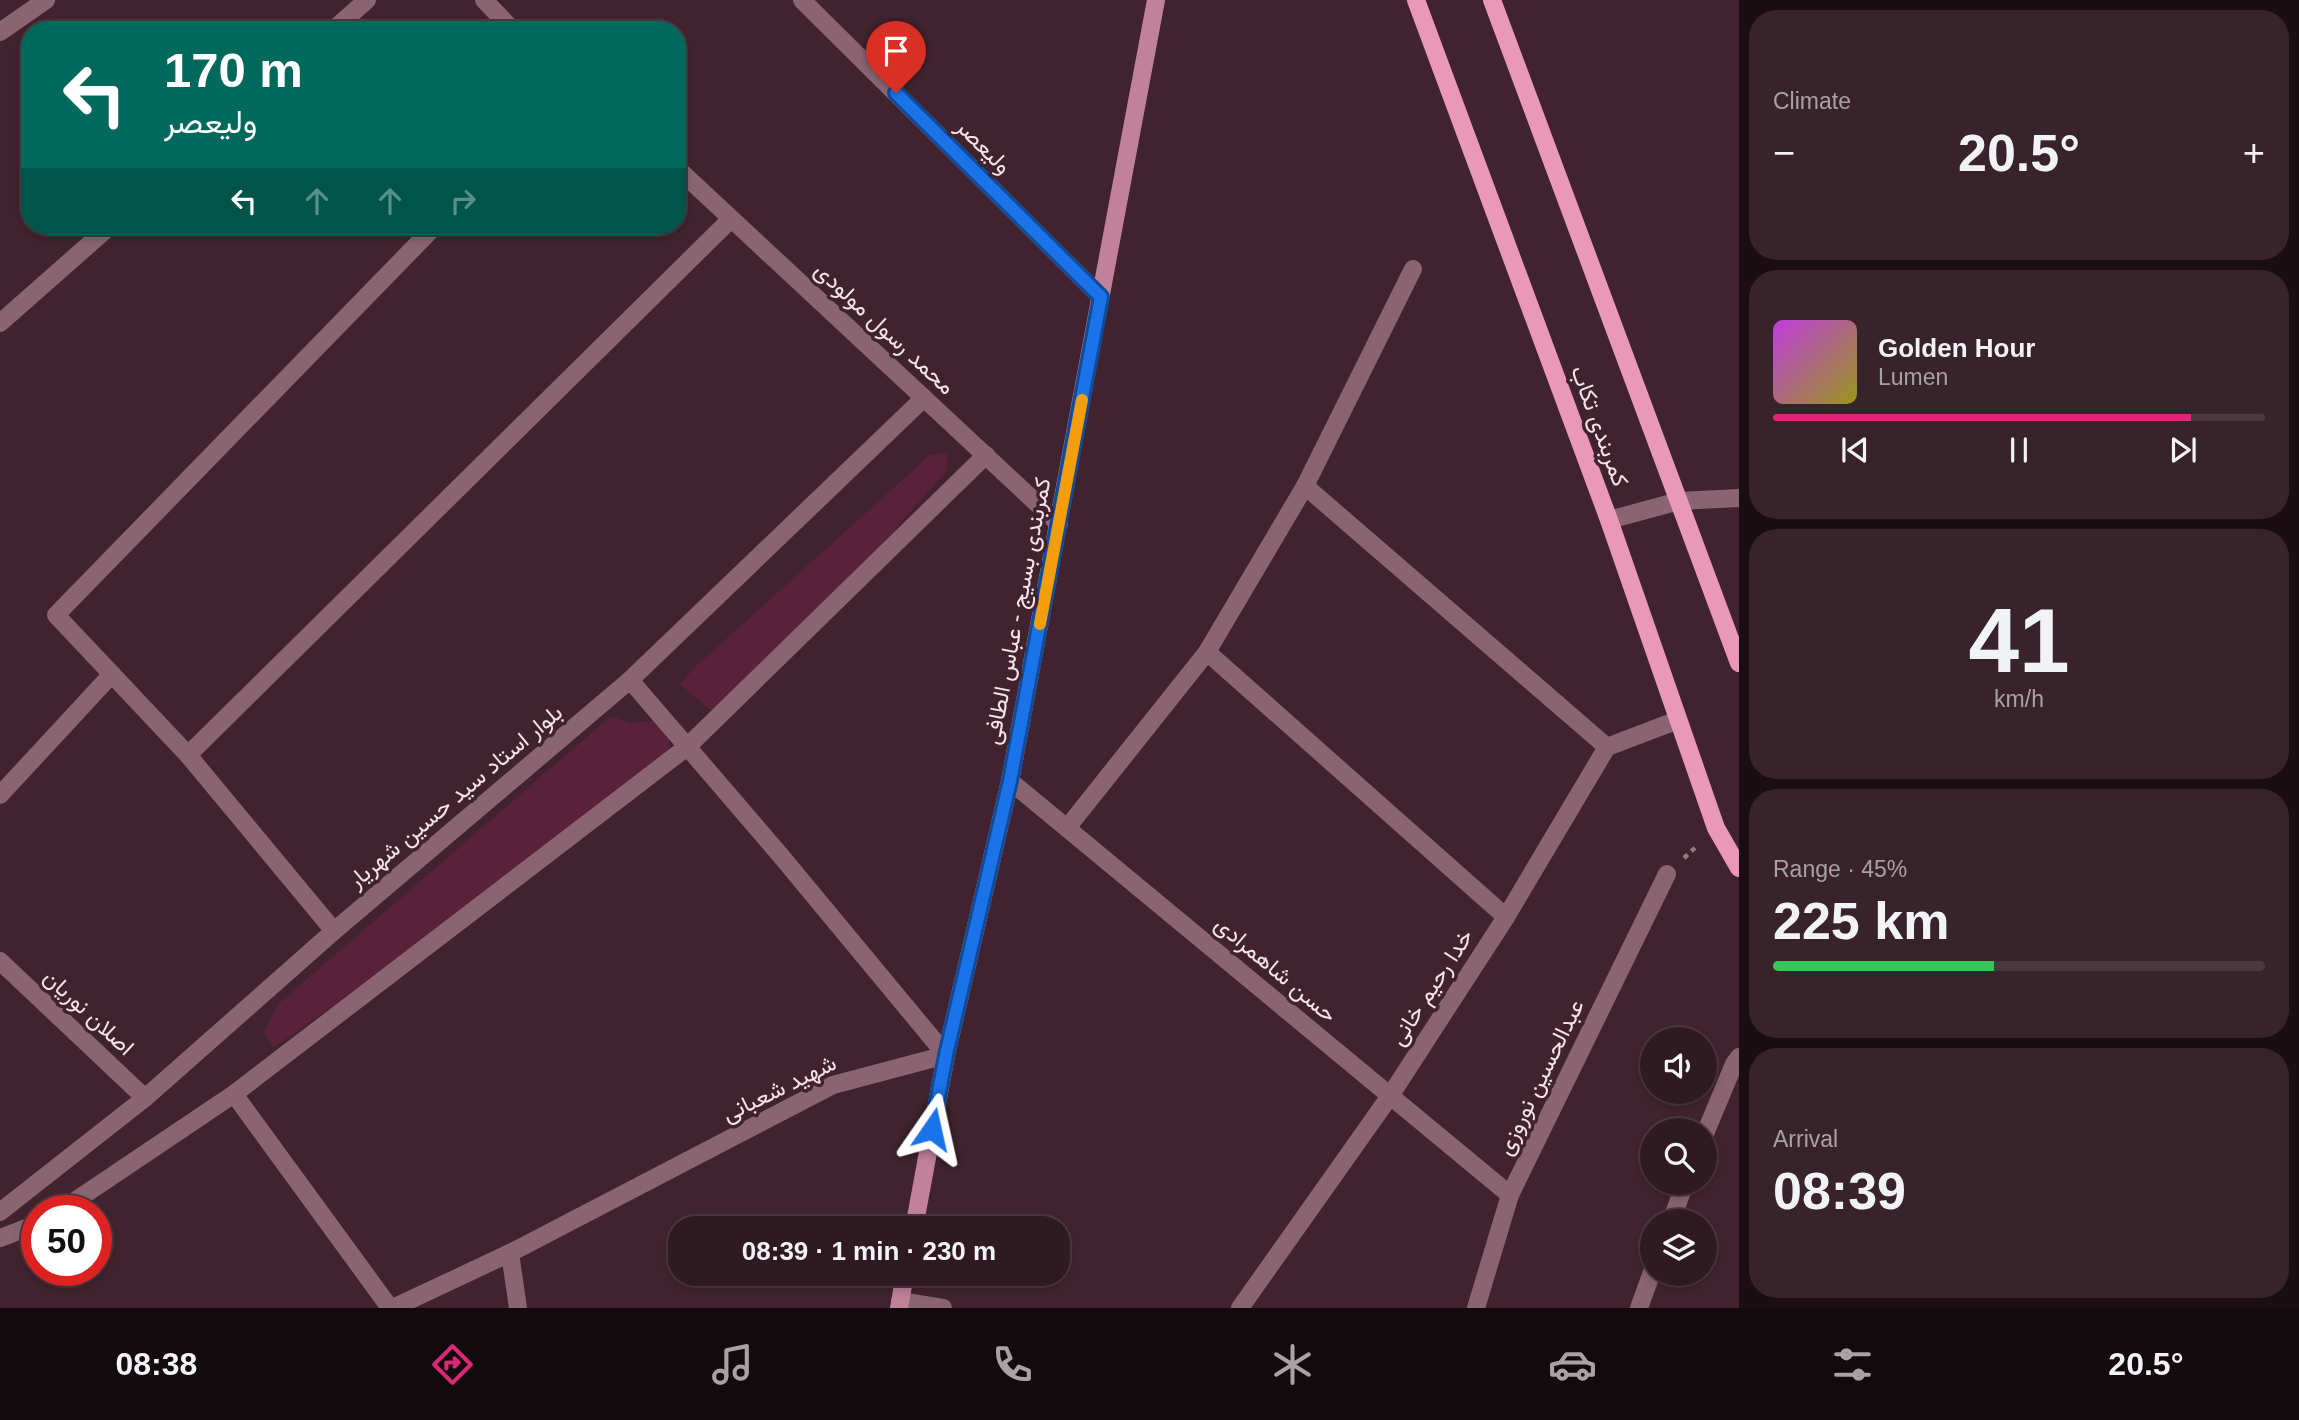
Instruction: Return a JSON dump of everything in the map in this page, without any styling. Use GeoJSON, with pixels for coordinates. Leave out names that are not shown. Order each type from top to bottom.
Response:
{"type":"FeatureCollection","features":[{"type":"Feature","properties":{"kind":"main road","name":"کمربندی بسیج - عباس الطافی"},"geometry":{"type":"LineString","coordinates":[[916,1216],[946,1055],[1010,781],[1156,0]]}},
{"type":"Feature","properties":{"kind":"main road","name":"کمربندی تکاب"},"geometry":{"type":"LineString","coordinates":[[1416,0],[1609,520],[1716,828],[1739,868]]}},
{"type":"Feature","properties":{"kind":"main road","name":"کمربندی تکاب"},"geometry":{"type":"LineString","coordinates":[[1492,0],[1739,663]]}},
{"type":"Feature","properties":{"kind":"main road"},"geometry":{"type":"LineString","coordinates":[[900,1304],[903,1286]]}},
{"type":"Feature","properties":{"kind":"street"},"geometry":{"type":"LineString","coordinates":[[0,32],[46,0]]}},
{"type":"Feature","properties":{"kind":"street"},"geometry":{"type":"LineString","coordinates":[[343,21],[367,0]]}},
{"type":"Feature","properties":{"kind":"street"},"geometry":{"type":"LineString","coordinates":[[484,0],[504,21]]}},
{"type":"Feature","properties":{"kind":"street","name":"ولیعصر"},"geometry":{"type":"LineString","coordinates":[[802,0],[1101,297]]}},
{"type":"Feature","properties":{"kind":"street","name":"محمد رسول مولودی"},"geometry":{"type":"LineString","coordinates":[[686,176],[1059,524]]}},
{"type":"Feature","properties":{"kind":"street"},"geometry":{"type":"LineString","coordinates":[[188,755],[731,219]]}},
{"type":"Feature","properties":{"kind":"street"},"geometry":{"type":"LineString","coordinates":[[0,323],[100,235]]}},
{"type":"Feature","properties":{"kind":"street"},"geometry":{"type":"LineString","coordinates":[[334,931],[188,755],[55,615],[426,235]]}},
{"type":"Feature","properties":{"kind":"street"},"geometry":{"type":"LineString","coordinates":[[1067,828],[1206,652],[1305,486],[1413,269]]}},
{"type":"Feature","properties":{"kind":"street","name":"بلوار استاد سید حسین شهریار"},"geometry":{"type":"LineString","coordinates":[[0,1212],[145,1098],[334,931],[630,680],[924,398]]}},
{"type":"Feature","properties":{"kind":"street"},"geometry":{"type":"LineString","coordinates":[[84,1195],[234,1094],[687,747],[986,455]]}},
{"type":"Feature","properties":{"kind":"street"},"geometry":{"type":"LineString","coordinates":[[1305,486],[1607,747],[1678,720]]}},
{"type":"Feature","properties":{"kind":"street"},"geometry":{"type":"LineString","coordinates":[[1609,520],[1679,501],[1739,498]]}},
{"type":"Feature","properties":{"kind":"street"},"geometry":{"type":"LineString","coordinates":[[1206,652],[1506,917]]}},
{"type":"Feature","properties":{"kind":"street"},"geometry":{"type":"LineString","coordinates":[[0,795],[112,674]]}},
{"type":"Feature","properties":{"kind":"street"},"geometry":{"type":"LineString","coordinates":[[630,680],[946,1055]]}},
{"type":"Feature","properties":{"kind":"street","name":"خدا رحیم خانی"},"geometry":{"type":"LineString","coordinates":[[1240,1308],[1390,1096],[1506,917],[1607,747]]}},
{"type":"Feature","properties":{"kind":"street","name":"حسن شاهمرادی"},"geometry":{"type":"LineString","coordinates":[[1010,781],[1510,1195]]}},
{"type":"Feature","properties":{"kind":"street","name":"عبدالحسین نوروزی"},"geometry":{"type":"LineString","coordinates":[[1476,1308],[1510,1195],[1667,874]]}},
{"type":"Feature","properties":{"kind":"street","name":"اصلان نوریان"},"geometry":{"type":"LineString","coordinates":[[0,961],[145,1098]]}},
{"type":"Feature","properties":{"kind":"street","name":"شهید شعبانی"},"geometry":{"type":"LineString","coordinates":[[392,1308],[510,1253],[832,1085],[946,1055]]}},
{"type":"Feature","properties":{"kind":"street"},"geometry":{"type":"LineString","coordinates":[[1712,1118],[1739,1056]]}},
{"type":"Feature","properties":{"kind":"street"},"geometry":{"type":"LineString","coordinates":[[234,1094],[392,1308]]}},
{"type":"Feature","properties":{"kind":"street"},"geometry":{"type":"LineString","coordinates":[[0,1238],[21,1230]]}},
{"type":"Feature","properties":{"kind":"street"},"geometry":{"type":"LineString","coordinates":[[510,1253],[518,1308]]}},
{"type":"Feature","properties":{"kind":"street"},"geometry":{"type":"LineString","coordinates":[[1639,1308],[1647,1286]]}},
{"type":"Feature","properties":{"kind":"street"},"geometry":{"type":"LineString","coordinates":[[900,1304],[943,1308]]}},
{"type":"Feature","properties":{"kind":"path"},"geometry":{"type":"LineString","coordinates":[[1667,874],[1716,828]]}},
{"type":"Feature","properties":{"kind":"shaded area"},"geometry":{"type":"Polygon","coordinates":[[[947,453],[947,470],[867,562],[716,715],[680,684],[695,667],[930,455],[947,453]]]}},
{"type":"Feature","properties":{"kind":"shaded area"},"geometry":{"type":"Polygon","coordinates":[[[611,716],[630,723],[653,721],[669,738],[670,770],[273,1048],[264,1032],[277,1005],[611,716]]]}},
{"type":"Feature","properties":{"kind":"slow traffic"},"geometry":{"type":"LineString","coordinates":[[1040,624],[1082,400]]}},
{"type":"Feature","properties":{"kind":"route"},"geometry":{"type":"LineString","coordinates":[[896,93],[1101,297],[1010,781],[946,1055],[932,1129]]}}]}
